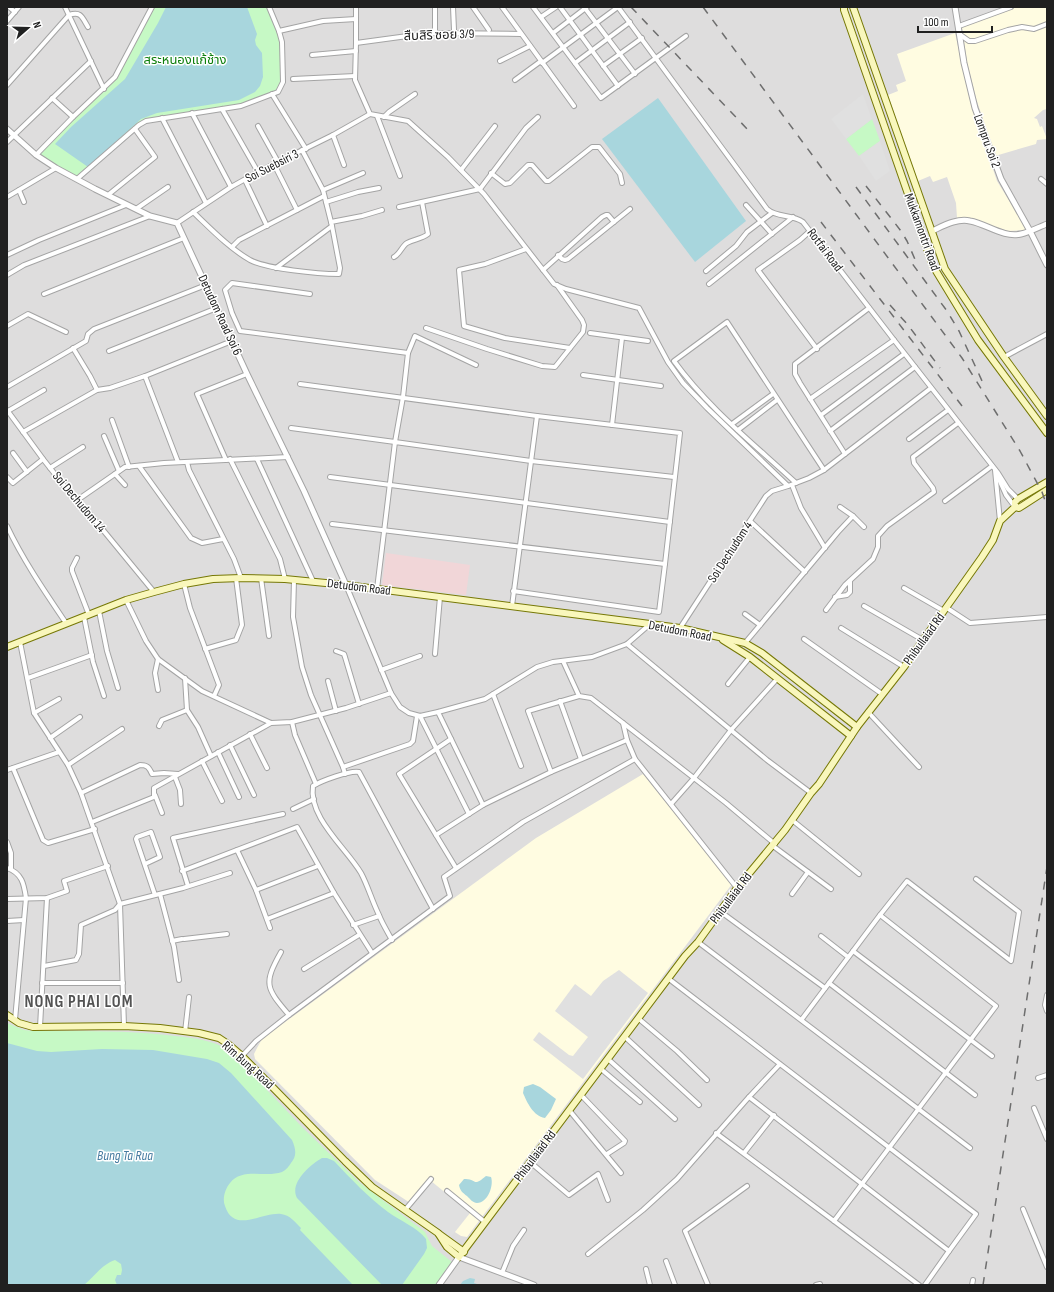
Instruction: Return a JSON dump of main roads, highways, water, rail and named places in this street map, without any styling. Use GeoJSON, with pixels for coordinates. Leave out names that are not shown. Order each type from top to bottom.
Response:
{"type":"FeatureCollection","features":[{"type":"Feature","properties":{"kind":"main road","name":"Mukkamontri Road"},"geometry":{"type":"LineString","coordinates":[[844,7],[936,273],[978,340],[1047,433]]}},
{"type":"Feature","properties":{"kind":"main road","name":"Mukkamontri Road"},"geometry":{"type":"LineString","coordinates":[[853,7],[945,270],[1004,357],[1047,416]]}},
{"type":"Feature","properties":{"kind":"main road"},"geometry":{"type":"LineString","coordinates":[[924,238],[932,231]]}},
{"type":"Feature","properties":{"kind":"main road"},"geometry":{"type":"LineString","coordinates":[[978,340],[988,334]]}},
{"type":"Feature","properties":{"kind":"main road"},"geometry":{"type":"LineString","coordinates":[[1015,508],[1015,502],[1018,499],[1047,482]]}},
{"type":"Feature","properties":{"kind":"main road","name":"Phibullaiad Rd"},"geometry":{"type":"LineString","coordinates":[[459,1257],[669,980],[685,956],[721,912],[737,888],[774,845],[819,784],[850,736],[904,666],[982,557],[993,540],[1000,521],[1015,508],[1019,508],[1047,490]]}},
{"type":"Feature","properties":{"kind":"main road","name":"Detudom Road"},"geometry":{"type":"LineString","coordinates":[[7,647],[126,600],[184,584],[213,579],[285,579],[346,585],[680,628],[745,644],[762,653],[857,727]]}},
{"type":"Feature","properties":{"kind":"main road","name":"Detudom Road"},"geometry":{"type":"LineString","coordinates":[[720,638],[750,657],[850,736]]}},
{"type":"Feature","properties":{"kind":"main road"},"geometry":{"type":"LineString","coordinates":[[777,679],[784,670]]}},
{"type":"Feature","properties":{"kind":"main road","name":"Rim Bung Road"},"geometry":{"type":"LineString","coordinates":[[7,1015],[19,1023],[40,1028],[124,1026],[199,1033],[219,1038],[242,1056],[344,1161],[372,1187],[464,1252]]}},
{"type":"Feature","properties":{"kind":"main road","name":"Rim Bung Road"},"geometry":{"type":"LineString","coordinates":[[438,1233],[447,1247],[459,1257]]}},
{"type":"Feature","properties":{"kind":"water","name":"สระหนองแก้ช้าง"},"geometry":{"type":"Polygon","coordinates":[[[166,7],[247,7],[257,34],[255,40],[256,45],[262,53],[263,77],[260,86],[255,92],[239,100],[157,113],[141,119],[88,167],[55,144],[71,127],[125,79],[166,7]]]}},
{"type":"Feature","properties":{"kind":"water"},"geometry":{"type":"Polygon","coordinates":[[[658,98],[746,221],[695,262],[602,139],[658,98]]]}},
{"type":"Feature","properties":{"kind":"water","name":"Bung Ta Rua"},"geometry":{"type":"Polygon","coordinates":[[[7,1043],[37,1051],[51,1052],[102,1049],[153,1050],[207,1059],[219,1063],[231,1073],[292,1140],[295,1152],[293,1160],[282,1172],[276,1174],[248,1174],[235,1178],[228,1185],[224,1197],[224,1203],[229,1214],[235,1219],[242,1220],[249,1220],[274,1214],[287,1216],[301,1228],[300,1230],[353,1285],[117,1285],[115,1280],[117,1275],[121,1275],[122,1270],[121,1264],[115,1260],[102,1268],[84,1285],[7,1285],[7,1043]]]}},
{"type":"Feature","properties":{"kind":"water"},"geometry":{"type":"Polygon","coordinates":[[[533,1084],[540,1087],[556,1099],[545,1118],[534,1112],[523,1093],[524,1087],[533,1084]]]}},
{"type":"Feature","properties":{"kind":"water"},"geometry":{"type":"Polygon","coordinates":[[[322,1158],[327,1158],[334,1161],[353,1181],[388,1212],[418,1231],[426,1239],[427,1248],[424,1254],[402,1285],[382,1285],[297,1198],[295,1192],[298,1181],[312,1165],[322,1158]]]}},
{"type":"Feature","properties":{"kind":"water"},"geometry":{"type":"Polygon","coordinates":[[[486,1176],[491,1177],[492,1184],[487,1197],[481,1202],[473,1202],[460,1189],[459,1185],[464,1179],[476,1182],[482,1180],[486,1176]]]}},
{"type":"Feature","properties":{"kind":"water"},"geometry":{"type":"Polygon","coordinates":[[[470,1278],[475,1279],[474,1283],[480,1285],[460,1285],[463,1281],[470,1278]]]}},
{"type":"Feature","properties":{"kind":"railway"},"geometry":{"type":"LineString","coordinates":[[631,7],[750,132]]}},
{"type":"Feature","properties":{"kind":"railway"},"geometry":{"type":"LineString","coordinates":[[703,7],[962,358],[1020,451],[1042,492],[1047,506]]}},
{"type":"Feature","properties":{"kind":"railway"},"geometry":{"type":"LineString","coordinates":[[866,186],[901,231],[917,264]]}},
{"type":"Feature","properties":{"kind":"railway"},"geometry":{"type":"LineString","coordinates":[[856,187],[947,311],[959,331],[983,383]]}},
{"type":"Feature","properties":{"kind":"railway"},"geometry":{"type":"LineString","coordinates":[[821,222],[962,406]]}},
{"type":"Feature","properties":{"kind":"railway"},"geometry":{"type":"LineString","coordinates":[[890,305],[908,325],[940,368]]}},
{"type":"Feature","properties":{"kind":"railway"},"geometry":{"type":"LineString","coordinates":[[983,1285],[1047,867]]}},
{"type":"Feature","properties":{"kind":"district","name":"NONG PHAI LOM"},"geometry":{"type":"Point","coordinates":[79,1002]}}]}
